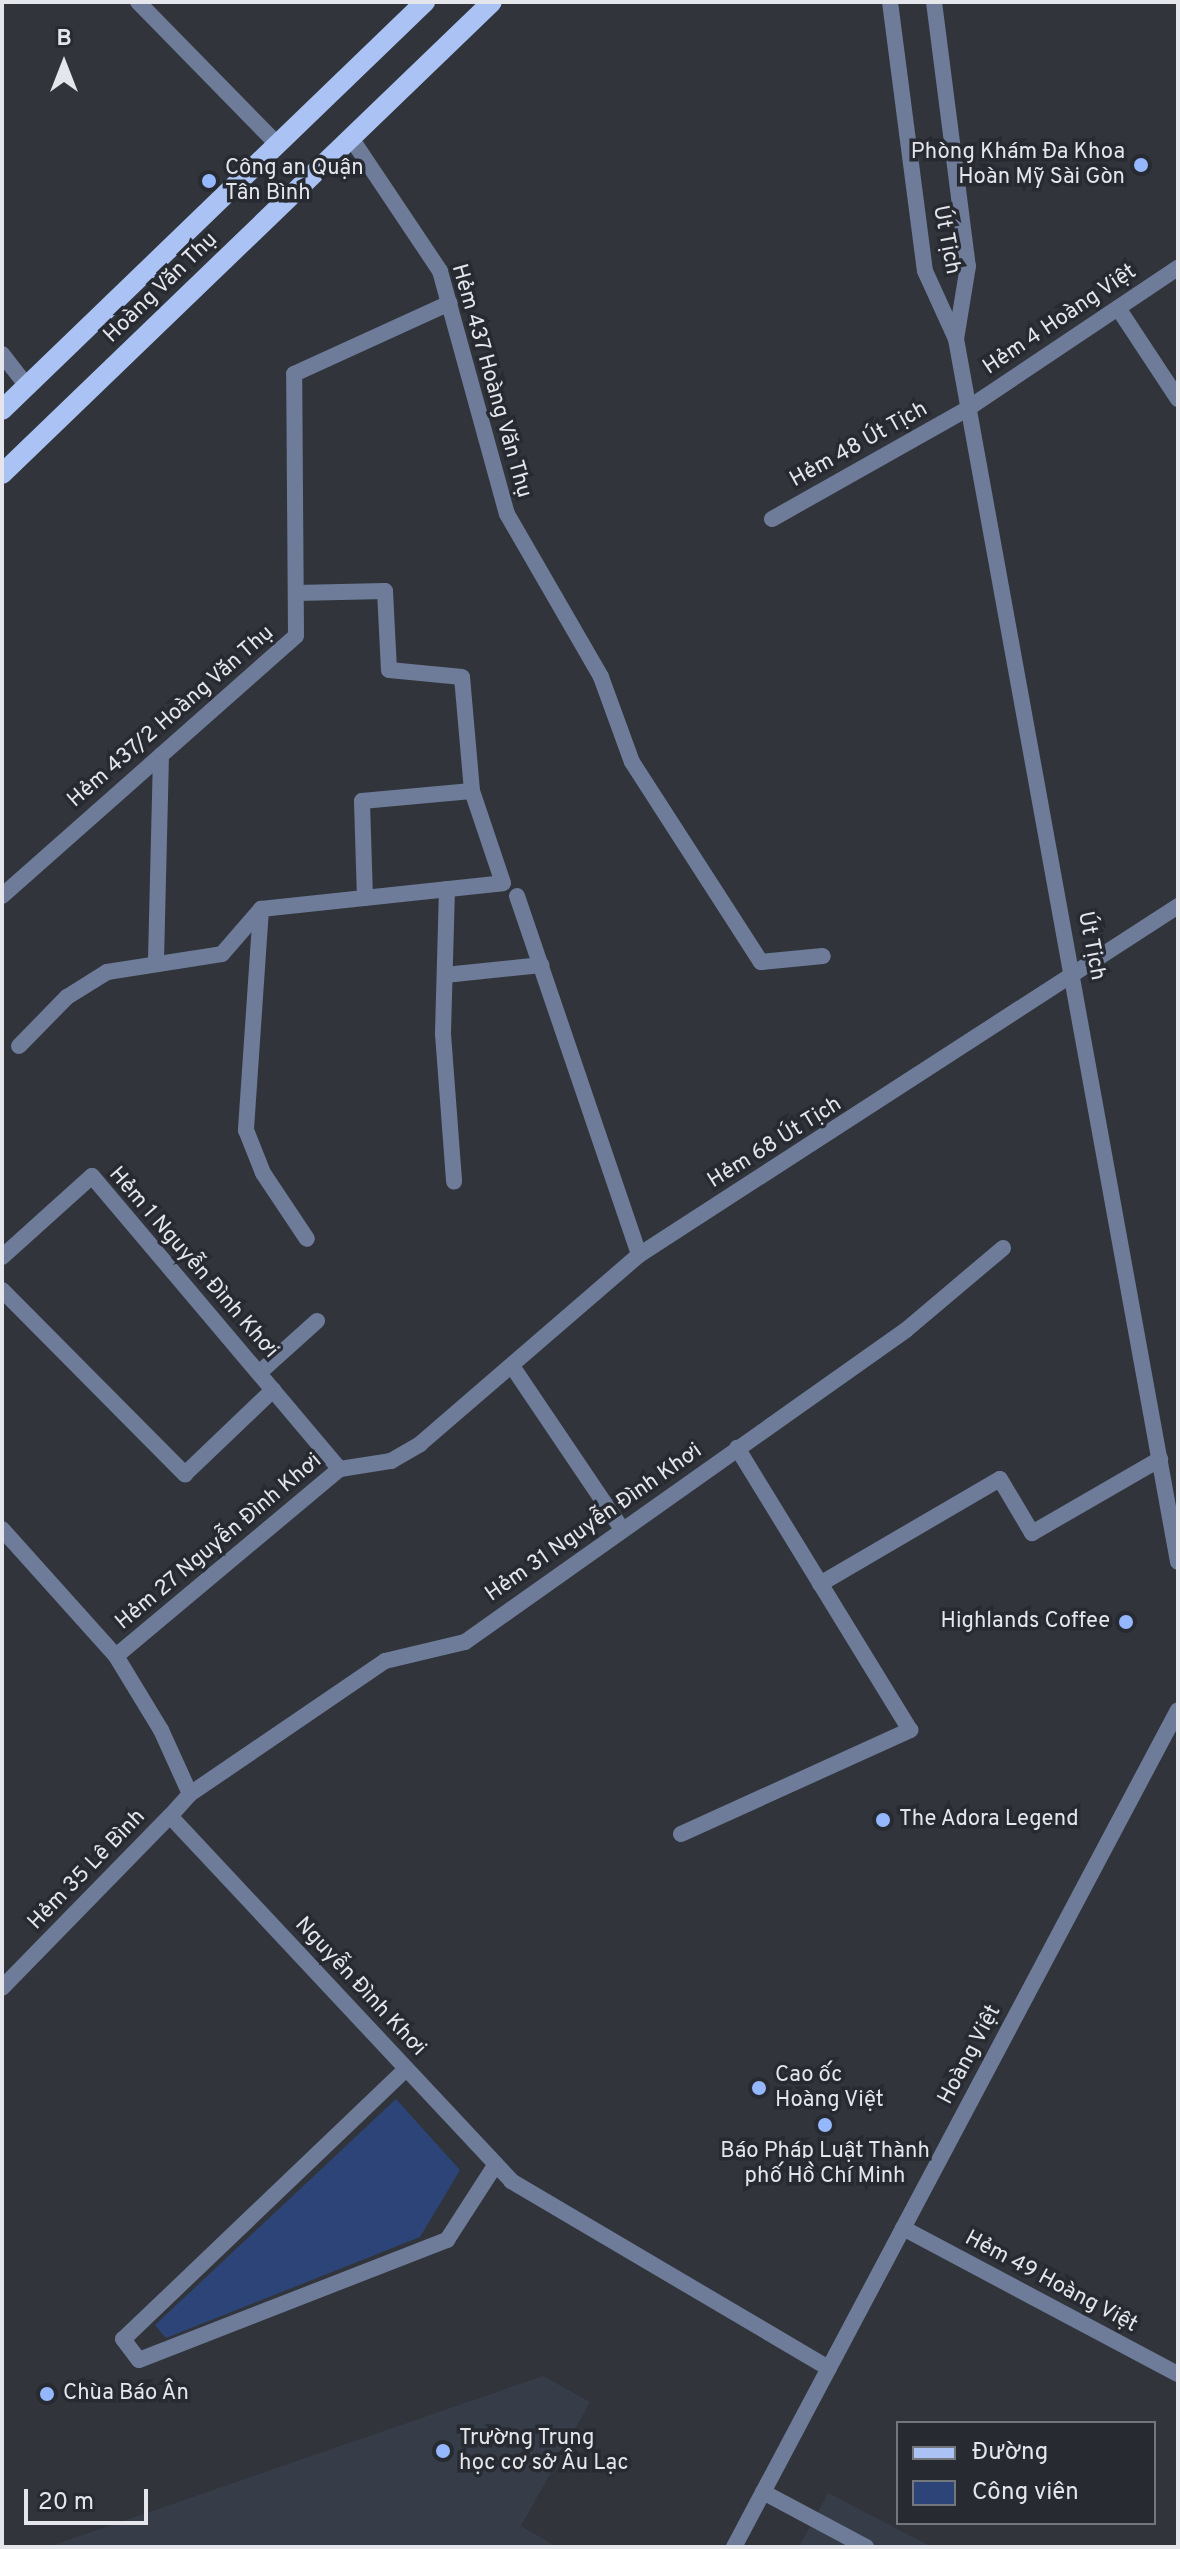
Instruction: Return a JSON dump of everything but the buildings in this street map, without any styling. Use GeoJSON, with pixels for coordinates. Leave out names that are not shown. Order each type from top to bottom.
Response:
{"type":"FeatureCollection","features":[{"type":"Feature","properties":{"kind":"main road","name":"Hoàng Văn Thụ"},"geometry":{"type":"LineString","coordinates":[[2,410],[425,2]]}},
{"type":"Feature","properties":{"kind":"main road","name":"Hoàng Văn Thụ"},"geometry":{"type":"LineString","coordinates":[[2,474],[492,2]]}},
{"type":"Feature","properties":{"kind":"street"},"geometry":{"type":"LineString","coordinates":[[138,2],[277,144]]}},
{"type":"Feature","properties":{"kind":"street","name":"Út Tịch"},"geometry":{"type":"LineString","coordinates":[[890,2],[925,271],[956,339],[1074,971],[1178,1562]]}},
{"type":"Feature","properties":{"kind":"street","name":"Út Tịch"},"geometry":{"type":"LineString","coordinates":[[934,2],[968,266],[956,339]]}},
{"type":"Feature","properties":{"kind":"street","name":"Hẻm 437 Hoàng Văn Thụ"},"geometry":{"type":"LineString","coordinates":[[351,138],[440,271],[507,514],[601,677],[632,762],[761,962],[823,956]]}},
{"type":"Feature","properties":{"kind":"street","name":"Hẻm 4 Hoàng Việt"},"geometry":{"type":"LineString","coordinates":[[967,409],[1178,268]]}},
{"type":"Feature","properties":{"kind":"street","name":"Hẻm 437/2 Hoàng Văn Thụ"},"geometry":{"type":"LineString","coordinates":[[2,896],[296,636],[294,374],[450,303]]}},
{"type":"Feature","properties":{"kind":"street"},"geometry":{"type":"LineString","coordinates":[[1118,308],[1178,399]]}},
{"type":"Feature","properties":{"kind":"street"},"geometry":{"type":"LineString","coordinates":[[2,354],[27,386]]}},
{"type":"Feature","properties":{"kind":"street","name":"Hẻm 48 Út Tịch"},"geometry":{"type":"LineString","coordinates":[[772,519],[967,409]]}},
{"type":"Feature","properties":{"kind":"street"},"geometry":{"type":"LineString","coordinates":[[19,1046],[80,989],[107,972],[156,960],[222,954],[261,909],[503,883],[472,791],[462,677],[389,670],[385,591],[296,593]]}},
{"type":"Feature","properties":{"kind":"street"},"geometry":{"type":"LineString","coordinates":[[156,960],[161,755]]}},
{"type":"Feature","properties":{"kind":"street"},"geometry":{"type":"LineString","coordinates":[[365,898],[362,801],[472,791]]}},
{"type":"Feature","properties":{"kind":"street"},"geometry":{"type":"LineString","coordinates":[[447,889],[445,975],[454,1182]]}},
{"type":"Feature","properties":{"kind":"street"},"geometry":{"type":"LineString","coordinates":[[517,896],[639,1255]]}},
{"type":"Feature","properties":{"kind":"street","name":"Hẻm 68 Út Tịch"},"geometry":{"type":"LineString","coordinates":[[514,1369],[639,1255],[1001,1027],[1074,971],[1178,906]]}},
{"type":"Feature","properties":{"kind":"street"},"geometry":{"type":"LineString","coordinates":[[261,909],[246,1130],[263,1173],[307,1239]]}},
{"type":"Feature","properties":{"kind":"street"},"geometry":{"type":"LineString","coordinates":[[445,975],[541,965]]}},
{"type":"Feature","properties":{"kind":"street","name":"Hẻm 1 Nguyễn Đình Khơi"},"geometry":{"type":"LineString","coordinates":[[2,1257],[92,1176],[340,1469]]}},
{"type":"Feature","properties":{"kind":"street","name":"Hẻm 31 Nguyễn Đình Khơi"},"geometry":{"type":"LineString","coordinates":[[190,1794],[385,1661],[465,1642],[906,1330],[1003,1248]]}},
{"type":"Feature","properties":{"kind":"street"},"geometry":{"type":"LineString","coordinates":[[2,1290],[185,1474],[273,1390]]}},
{"type":"Feature","properties":{"kind":"street"},"geometry":{"type":"LineString","coordinates":[[259,1373],[317,1321]]}},
{"type":"Feature","properties":{"kind":"street"},"geometry":{"type":"LineString","coordinates":[[514,1369],[622,1529]]}},
{"type":"Feature","properties":{"kind":"street","name":"Hẻm 27 Nguyễn Đình Khơi"},"geometry":{"type":"LineString","coordinates":[[116,1656],[340,1469],[391,1461],[514,1369]]}},
{"type":"Feature","properties":{"kind":"street"},"geometry":{"type":"LineString","coordinates":[[681,1834],[910,1730],[737,1448]]}},
{"type":"Feature","properties":{"kind":"street"},"geometry":{"type":"LineString","coordinates":[[820,1584],[1000,1479],[1032,1533],[1160,1459]]}},
{"type":"Feature","properties":{"kind":"street"},"geometry":{"type":"LineString","coordinates":[[2,1529],[116,1656],[190,1794],[170,1816]]}},
{"type":"Feature","properties":{"kind":"street","name":"Hoàng Việt"},"geometry":{"type":"LineString","coordinates":[[734,2547],[1178,1710]]}},
{"type":"Feature","properties":{"kind":"street","name":"Hẻm 35 Lê Bình"},"geometry":{"type":"LineString","coordinates":[[2,1988],[170,1816]]}},
{"type":"Feature","properties":{"kind":"street","name":"Nguyễn Đình Khơi"},"geometry":{"type":"LineString","coordinates":[[170,1816],[496,2164],[536,2197],[829,2368]]}},
{"type":"Feature","properties":{"kind":"street"},"geometry":{"type":"LineString","coordinates":[[406,2069],[123,2339],[139,2360],[447,2240],[496,2164]]}},
{"type":"Feature","properties":{"kind":"street","name":"Hẻm 49 Hoàng Việt"},"geometry":{"type":"LineString","coordinates":[[903,2228],[1178,2374]]}},
{"type":"Feature","properties":{"kind":"street"},"geometry":{"type":"LineString","coordinates":[[763,2492],[866,2547]]}},
{"type":"Feature","properties":{"kind":"shaded area","name":"Trường Trung học cơ sở Âu Lạc"},"geometry":{"type":"Polygon","coordinates":[[[543,2376],[590,2402],[521,2526],[557,2547],[48,2547],[543,2376]]]}},
{"type":"Feature","properties":{"kind":"shaded area"},"geometry":{"type":"Polygon","coordinates":[[[828,2493],[932,2547],[799,2547],[828,2493]]]}},
{"type":"Feature","properties":{"kind":"green space"},"geometry":{"type":"Polygon","coordinates":[[[396,2099],[460,2170],[420,2237],[166,2338],[155,2325],[396,2099]]]}},
{"type":"Feature","properties":{"kind":"place","name":"Phòng Khám Đa Khoa Hoàn Mỹ Sài Gòn"},"geometry":{"type":"Point","coordinates":[1141,165]}},
{"type":"Feature","properties":{"kind":"place","name":"Công an Quận Tân Bình"},"geometry":{"type":"Point","coordinates":[209,181]}},
{"type":"Feature","properties":{"kind":"place","name":"Highlands Coffee"},"geometry":{"type":"Point","coordinates":[1126,1622]}},
{"type":"Feature","properties":{"kind":"place","name":"The Adora Legend"},"geometry":{"type":"Point","coordinates":[883,1820]}},
{"type":"Feature","properties":{"kind":"place","name":"Cao ốc Hoàng Việt"},"geometry":{"type":"Point","coordinates":[759,2088]}},
{"type":"Feature","properties":{"kind":"place","name":"Báo Pháp Luật Thành phố Hồ Chí Minh"},"geometry":{"type":"Point","coordinates":[825,2125]}},
{"type":"Feature","properties":{"kind":"place","name":"Chùa Báo Ân"},"geometry":{"type":"Point","coordinates":[47,2394]}},
{"type":"Feature","properties":{"kind":"place","name":"Trường Trung học cơ sở Âu Lạc"},"geometry":{"type":"Point","coordinates":[443,2451]}}]}
